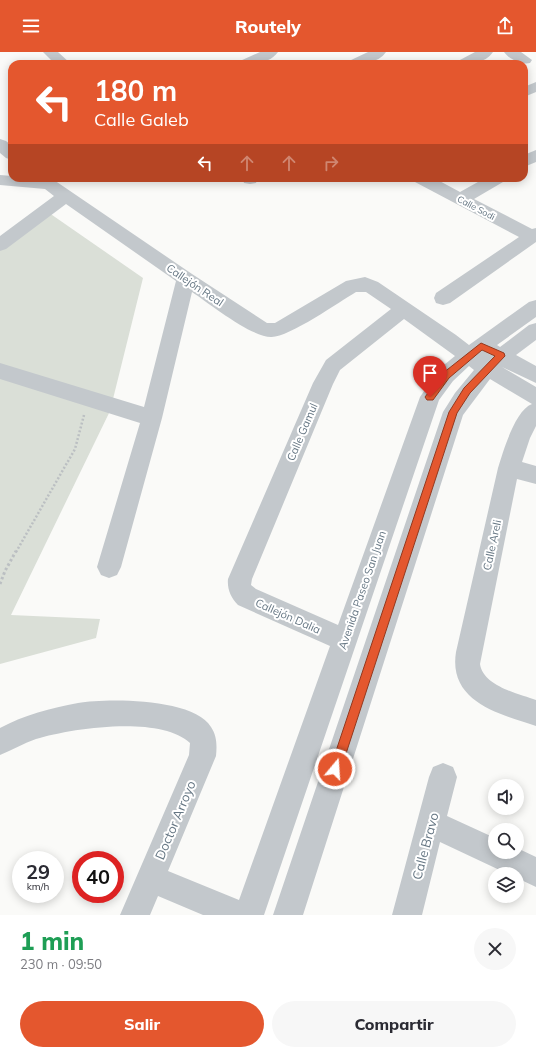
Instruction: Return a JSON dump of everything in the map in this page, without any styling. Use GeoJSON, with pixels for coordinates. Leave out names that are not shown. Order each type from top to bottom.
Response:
{"type":"FeatureCollection","features":[{"type":"Feature","properties":{"kind":"street"},"geometry":{"type":"LineString","coordinates":[[50,52],[59,60]]}},
{"type":"Feature","properties":{"kind":"street"},"geometry":{"type":"LineString","coordinates":[[254,60],[271,52]]}},
{"type":"Feature","properties":{"kind":"street"},"geometry":{"type":"LineString","coordinates":[[362,60],[379,52]]}},
{"type":"Feature","properties":{"kind":"street"},"geometry":{"type":"LineString","coordinates":[[471,60],[486,52]]}},
{"type":"Feature","properties":{"kind":"street"},"geometry":{"type":"LineString","coordinates":[[511,52],[525,60]]}},
{"type":"Feature","properties":{"kind":"street"},"geometry":{"type":"LineString","coordinates":[[0,144],[8,151]]}},
{"type":"Feature","properties":{"kind":"street","name":"Callejón Real"},"geometry":{"type":"LineString","coordinates":[[45,182],[186,279],[259,327],[267,330],[282,328],[352,286],[358,284],[365,284],[372,287],[404,309]]}},
{"type":"Feature","properties":{"kind":"street","name":"Calle Sodi"},"geometry":{"type":"LineString","coordinates":[[428,182],[534,235]]}},
{"type":"Feature","properties":{"kind":"street"},"geometry":{"type":"LineString","coordinates":[[460,199],[490,182]]}},
{"type":"Feature","properties":{"kind":"street"},"geometry":{"type":"LineString","coordinates":[[0,245],[66,196]]}},
{"type":"Feature","properties":{"kind":"street"},"geometry":{"type":"LineString","coordinates":[[443,298],[534,235]]}},
{"type":"Feature","properties":{"kind":"street"},"geometry":{"type":"LineString","coordinates":[[109,567],[152,418],[186,279]]}},
{"type":"Feature","properties":{"kind":"street","name":"Avenida Paseo San Juan"},"geometry":{"type":"LineString","coordinates":[[288,915],[453,412],[467,390],[484,357],[536,307]]}},
{"type":"Feature","properties":{"kind":"street"},"geometry":{"type":"LineString","coordinates":[[404,309],[449,340],[484,357],[536,375]]}},
{"type":"Feature","properties":{"kind":"street","name":"Calle Gamul"},"geometry":{"type":"LineString","coordinates":[[238,584],[323,383],[333,365],[404,309]]}},
{"type":"Feature","properties":{"kind":"street","name":"Avenida Paseo San Juan"},"geometry":{"type":"LineString","coordinates":[[249,915],[430,397],[446,376],[536,330]]}},
{"type":"Feature","properties":{"kind":"street"},"geometry":{"type":"LineString","coordinates":[[484,357],[536,397]]}},
{"type":"Feature","properties":{"kind":"street"},"geometry":{"type":"LineString","coordinates":[[0,371],[152,418]]}},
{"type":"Feature","properties":{"kind":"street","name":"Calle Areli"},"geometry":{"type":"LineString","coordinates":[[536,411],[528,419],[517,441],[509,468],[469,652],[468,669],[474,684],[487,695],[536,713]]}},
{"type":"Feature","properties":{"kind":"street"},"geometry":{"type":"LineString","coordinates":[[509,468],[536,475]]}},
{"type":"Feature","properties":{"kind":"street","name":"Callejón Dalia"},"geometry":{"type":"LineString","coordinates":[[238,584],[241,591],[247,597],[345,640]]}},
{"type":"Feature","properties":{"kind":"street"},"geometry":{"type":"LineString","coordinates":[[323,701],[354,710]]}},
{"type":"Feature","properties":{"kind":"street","name":"Doctor Arroyo"},"geometry":{"type":"LineString","coordinates":[[0,742],[25,730],[80,716],[129,713],[166,717],[193,727],[201,735],[204,743],[202,756],[135,915]]}},
{"type":"Feature","properties":{"kind":"street","name":"Calle Bravo"},"geometry":{"type":"LineString","coordinates":[[407,915],[443,777]]}},
{"type":"Feature","properties":{"kind":"street"},"geometry":{"type":"LineString","coordinates":[[431,823],[536,872]]}},
{"type":"Feature","properties":{"kind":"street"},"geometry":{"type":"LineString","coordinates":[[150,878],[238,915]]}},
{"type":"Feature","properties":{"kind":"path"},"geometry":{"type":"LineString","coordinates":[[0,584],[5,571],[75,449],[89,399]]}},
{"type":"Feature","properties":{"kind":"shaded area"},"geometry":{"type":"Polygon","coordinates":[[[42,208],[143,278],[110,411],[11,615],[100,619],[96,638],[0,664],[0,239],[42,208]]]}},
{"type":"Feature","properties":{"kind":"route"},"geometry":{"type":"LineString","coordinates":[[335,769],[453,412],[467,390],[487,368],[501,356],[481,346],[446,376],[430,397]]}}]}
